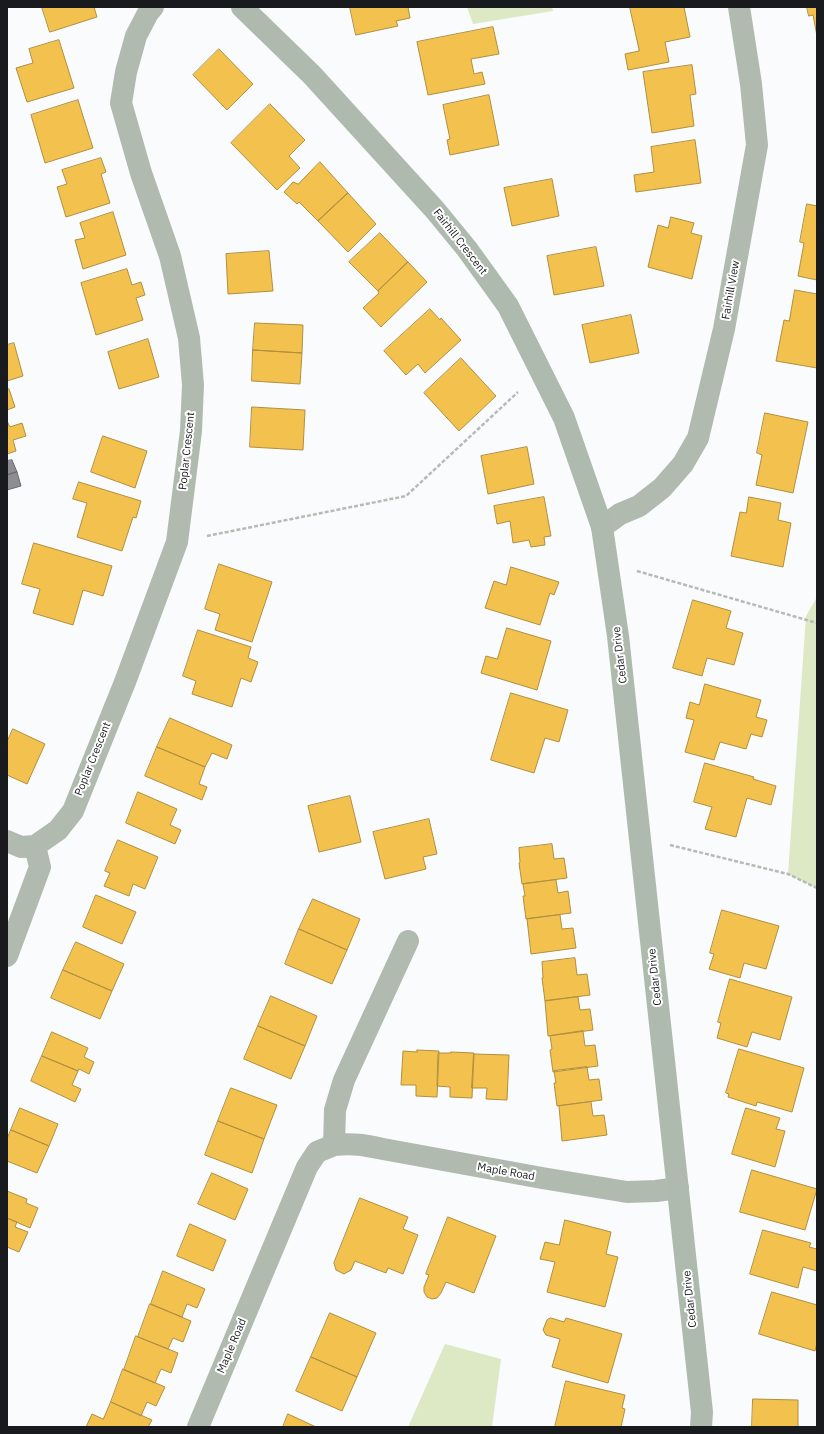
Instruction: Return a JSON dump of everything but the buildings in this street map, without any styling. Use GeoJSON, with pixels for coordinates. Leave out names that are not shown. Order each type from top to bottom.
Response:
{"type":"FeatureCollection","features":[{"type":"Feature","properties":{"kind":"street","name":"Poplar Crescent"},"geometry":{"type":"LineString","coordinates":[[35,846],[58,830],[73,811],[125,682],[177,542],[191,431],[193,385],[189,338],[170,256],[141,173],[121,103],[126,72],[136,36],[152,7]]}},
{"type":"Feature","properties":{"kind":"street","name":"Fairhill Crescent"},"geometry":{"type":"LineString","coordinates":[[242,7],[312,75],[435,210],[467,249],[508,306],[564,418],[602,527]]}},
{"type":"Feature","properties":{"kind":"street","name":"Fairhill View"},"geometry":{"type":"LineString","coordinates":[[602,527],[620,514],[639,506],[662,488],[683,464],[698,438],[724,329],[757,145],[752,84],[738,7]]}},
{"type":"Feature","properties":{"kind":"street","name":"Cedar Drive"},"geometry":{"type":"LineString","coordinates":[[602,527],[618,636],[702,1412],[701,1427]]}},
{"type":"Feature","properties":{"kind":"street"},"geometry":{"type":"LineString","coordinates":[[7,841],[22,847],[35,846],[40,867],[7,956]]}},
{"type":"Feature","properties":{"kind":"street"},"geometry":{"type":"LineString","coordinates":[[334,1144],[336,1110],[344,1080],[408,941]]}},
{"type":"Feature","properties":{"kind":"street","name":"Maple Road"},"geometry":{"type":"LineString","coordinates":[[198,1427],[307,1167],[317,1152],[334,1144],[354,1143],[542,1178],[627,1192],[656,1191],[678,1188]]}},
{"type":"Feature","properties":{"kind":"path"},"geometry":{"type":"LineString","coordinates":[[177,542],[406,496],[540,371]]}},
{"type":"Feature","properties":{"kind":"path"},"geometry":{"type":"LineString","coordinates":[[607,562],[817,623]]}},
{"type":"Feature","properties":{"kind":"path"},"geometry":{"type":"LineString","coordinates":[[640,838],[788,874],[817,888]]}},
{"type":"Feature","properties":{"kind":"green space"},"geometry":{"type":"Polygon","coordinates":[[[467,7],[552,7],[553,11],[473,24],[467,7]]]}},
{"type":"Feature","properties":{"kind":"green space"},"geometry":{"type":"Polygon","coordinates":[[[817,597],[817,888],[788,874],[806,616],[817,597]]]}},
{"type":"Feature","properties":{"kind":"green space"},"geometry":{"type":"Polygon","coordinates":[[[445,1344],[501,1359],[492,1427],[408,1427],[445,1344]]]}}]}
